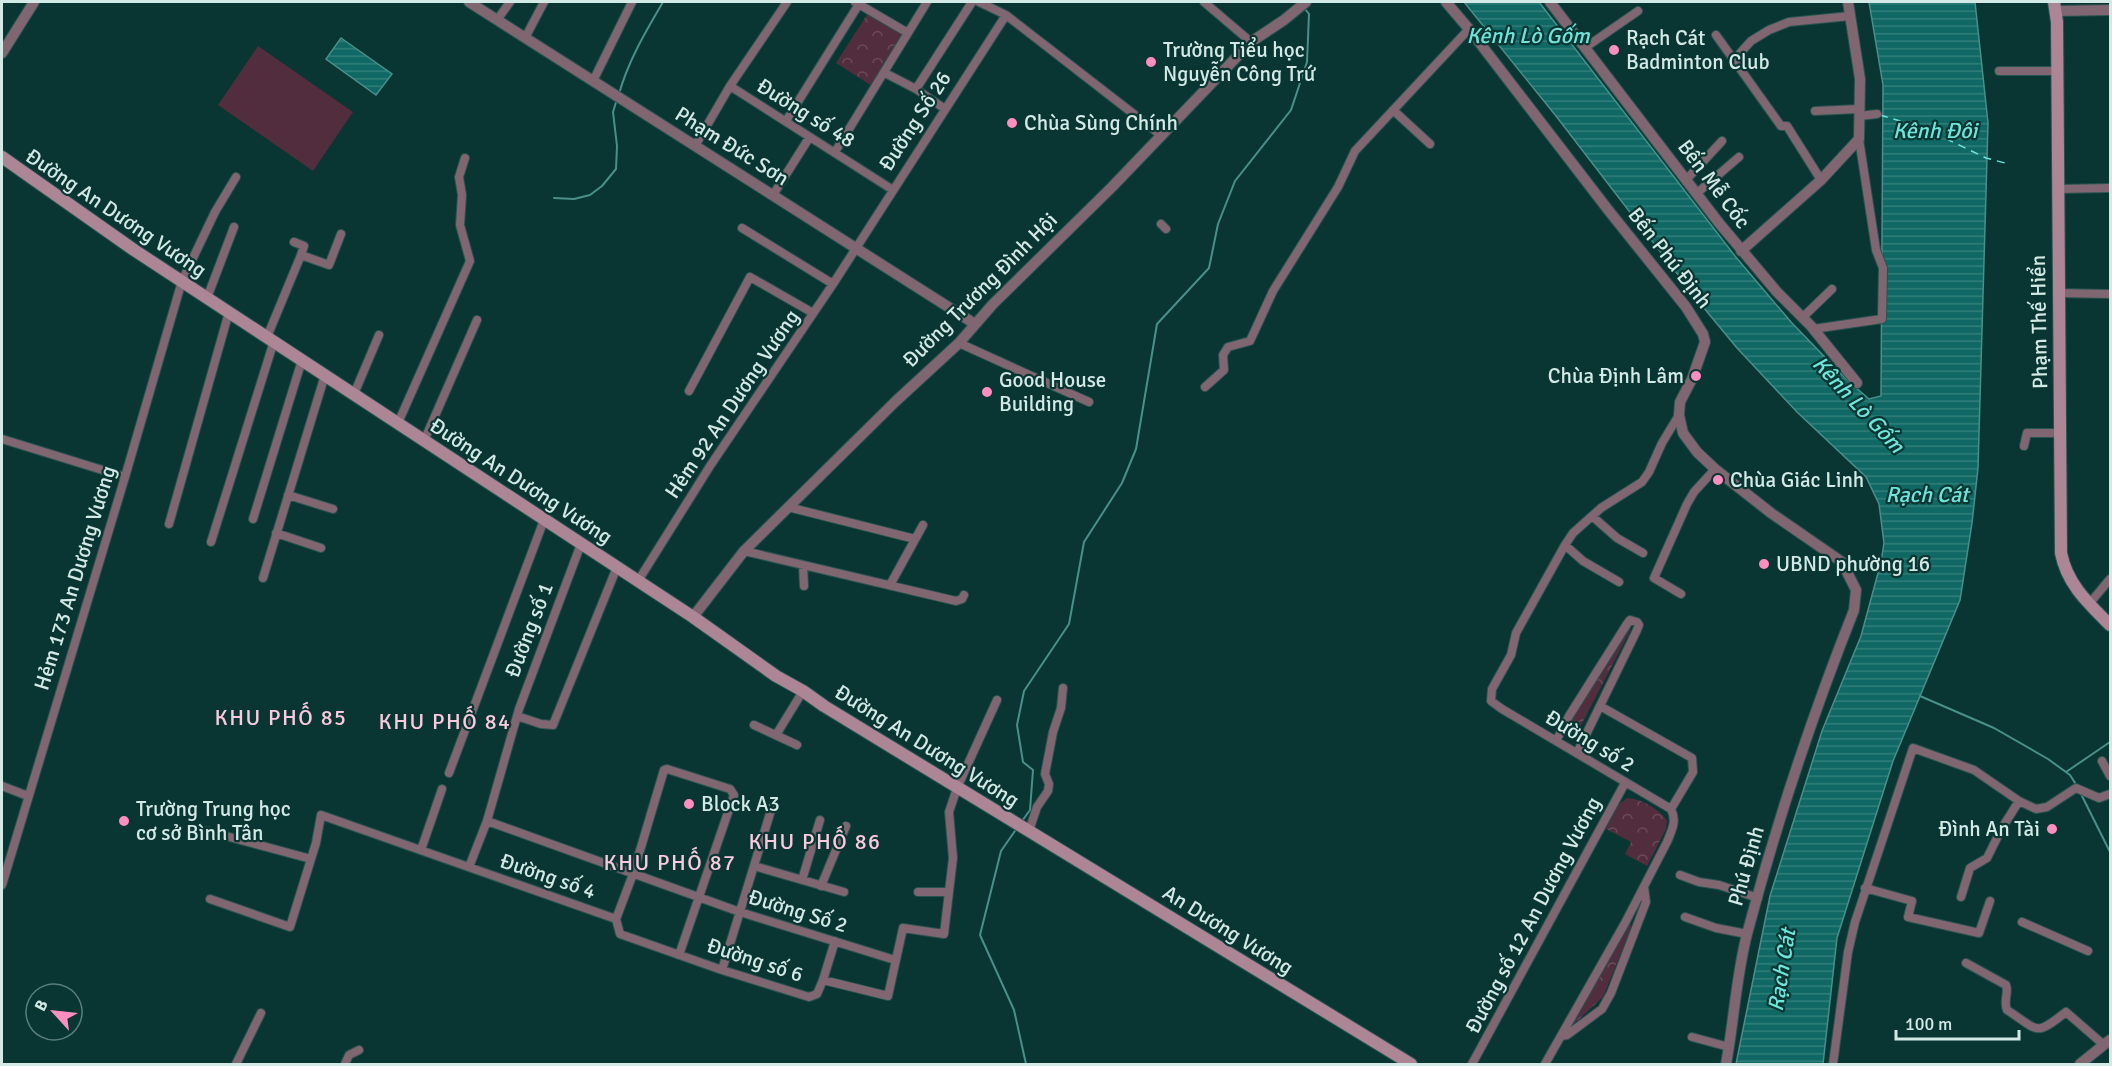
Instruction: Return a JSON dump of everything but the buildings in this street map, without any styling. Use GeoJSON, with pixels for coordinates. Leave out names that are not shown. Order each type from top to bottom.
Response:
{"type":"FeatureCollection","features":[{"type":"Feature","properties":{"kind":"main road","name":"Phạm Thế Hiển"},"geometry":{"type":"LineString","coordinates":[[2055,6],[2061,553],[2067,576],[2089,604],[2110,625]]}},
{"type":"Feature","properties":{"kind":"main road","name":"Đường An Dương Vương"},"geometry":{"type":"LineString","coordinates":[[2,158],[207,298],[693,617],[776,676],[1027,830]]}},
{"type":"Feature","properties":{"kind":"main road","name":"An Dương Vương"},"geometry":{"type":"LineString","coordinates":[[1027,830],[1411,1065]]}},
{"type":"Feature","properties":{"kind":"street"},"geometry":{"type":"LineString","coordinates":[[2,53],[34,2]]}},
{"type":"Feature","properties":{"kind":"street","name":"Phạm Đức Sơn"},"geometry":{"type":"LineString","coordinates":[[469,2],[975,324]]}},
{"type":"Feature","properties":{"kind":"street"},"geometry":{"type":"LineString","coordinates":[[497,20],[510,2]]}},
{"type":"Feature","properties":{"kind":"street"},"geometry":{"type":"LineString","coordinates":[[525,38],[544,2]]}},
{"type":"Feature","properties":{"kind":"street"},"geometry":{"type":"LineString","coordinates":[[593,81],[632,2]]}},
{"type":"Feature","properties":{"kind":"street"},"geometry":{"type":"LineString","coordinates":[[695,146],[730,86],[787,2]]}},
{"type":"Feature","properties":{"kind":"street"},"geometry":{"type":"LineString","coordinates":[[835,152],[927,2]]}},
{"type":"Feature","properties":{"kind":"street"},"geometry":{"type":"LineString","coordinates":[[916,89],[972,2]]}},
{"type":"Feature","properties":{"kind":"street"},"geometry":{"type":"LineString","coordinates":[[979,2],[1006,15],[1162,136]]}},
{"type":"Feature","properties":{"kind":"street"},"geometry":{"type":"LineString","coordinates":[[1204,2],[1251,42]]}},
{"type":"Feature","properties":{"kind":"street","name":"Đường Trương Đình Hội"},"geometry":{"type":"LineString","coordinates":[[693,617],[744,551],[958,343],[1251,42],[1306,2]]}},
{"type":"Feature","properties":{"kind":"street","name":"Bến Phú Định"},"geometry":{"type":"LineString","coordinates":[[1446,2],[1686,307],[1703,334],[1705,342],[1692,379],[1680,402],[1679,415]]}},
{"type":"Feature","properties":{"kind":"street","name":"Bến Mễ Cốc"},"geometry":{"type":"LineString","coordinates":[[1550,2],[1741,251],[1777,292],[1803,317],[1857,383]]}},
{"type":"Feature","properties":{"kind":"street"},"geometry":{"type":"LineString","coordinates":[[1813,329],[1882,320],[1883,268],[1876,250],[1859,139],[1860,80],[1848,2]]}},
{"type":"Feature","properties":{"kind":"street"},"geometry":{"type":"LineString","coordinates":[[786,121],[857,3],[908,33]]}},
{"type":"Feature","properties":{"kind":"street"},"geometry":{"type":"LineString","coordinates":[[2055,6],[2110,10]]}},
{"type":"Feature","properties":{"kind":"street"},"geometry":{"type":"LineString","coordinates":[[1586,47],[1638,11]]}},
{"type":"Feature","properties":{"kind":"street","name":"Đường Số 26"},"geometry":{"type":"LineString","coordinates":[[856,248],[1006,15]]}},
{"type":"Feature","properties":{"kind":"street"},"geometry":{"type":"LineString","coordinates":[[1734,60],[1751,41],[1789,22],[1850,16]]}},
{"type":"Feature","properties":{"kind":"street"},"geometry":{"type":"LineString","coordinates":[[1205,387],[1224,370],[1223,355],[1228,347],[1250,341],[1273,291],[1338,187],[1355,151],[1469,29]]}},
{"type":"Feature","properties":{"kind":"street"},"geometry":{"type":"LineString","coordinates":[[1716,35],[1781,126],[1787,126],[1821,180]]}},
{"type":"Feature","properties":{"kind":"street"},"geometry":{"type":"LineString","coordinates":[[1999,71],[2057,72]]}},
{"type":"Feature","properties":{"kind":"street"},"geometry":{"type":"LineString","coordinates":[[885,73],[945,108]]}},
{"type":"Feature","properties":{"kind":"street","name":"Đường số 48"},"geometry":{"type":"LineString","coordinates":[[730,86],[893,190]]}},
{"type":"Feature","properties":{"kind":"street"},"geometry":{"type":"LineString","coordinates":[[1393,110],[1430,144]]}},
{"type":"Feature","properties":{"kind":"street"},"geometry":{"type":"LineString","coordinates":[[1815,111],[1876,114]]}},
{"type":"Feature","properties":{"kind":"street","name":"Đường số 48"},"geometry":{"type":"LineString","coordinates":[[773,195],[810,138]]}},
{"type":"Feature","properties":{"kind":"street"},"geometry":{"type":"LineString","coordinates":[[1741,251],[1821,180],[1859,139]]}},
{"type":"Feature","properties":{"kind":"street"},"geometry":{"type":"LineString","coordinates":[[1686,180],[1722,141]]}},
{"type":"Feature","properties":{"kind":"street"},"geometry":{"type":"LineString","coordinates":[[1696,194],[1739,157]]}},
{"type":"Feature","properties":{"kind":"street"},"geometry":{"type":"LineString","coordinates":[[398,423],[470,261],[460,225],[462,195],[459,177],[465,158]]}},
{"type":"Feature","properties":{"kind":"street","name":"Hẻm 173 An Dương Vương"},"geometry":{"type":"LineString","coordinates":[[2,885],[182,281],[214,212],[236,177]]}},
{"type":"Feature","properties":{"kind":"street"},"geometry":{"type":"LineString","coordinates":[[2056,189],[2110,188]]}},
{"type":"Feature","properties":{"kind":"street"},"geometry":{"type":"LineString","coordinates":[[207,298],[234,227]]}},
{"type":"Feature","properties":{"kind":"street"},"geometry":{"type":"LineString","coordinates":[[742,228],[833,284]]}},
{"type":"Feature","properties":{"kind":"street"},"geometry":{"type":"LineString","coordinates":[[301,255],[329,265],[341,234]]}},
{"type":"Feature","properties":{"kind":"street"},"geometry":{"type":"LineString","coordinates":[[211,542],[271,339],[304,246],[294,242]]}},
{"type":"Feature","properties":{"kind":"street","name":"Hẻm 92 An Dương Vương"},"geometry":{"type":"LineString","coordinates":[[638,581],[710,466],[856,248]]}},
{"type":"Feature","properties":{"kind":"street"},"geometry":{"type":"LineString","coordinates":[[689,391],[750,277],[813,313]]}},
{"type":"Feature","properties":{"kind":"street"},"geometry":{"type":"LineString","coordinates":[[1803,317],[1832,289]]}},
{"type":"Feature","properties":{"kind":"street"},"geometry":{"type":"LineString","coordinates":[[2058,293],[2110,294]]}},
{"type":"Feature","properties":{"kind":"street"},"geometry":{"type":"LineString","coordinates":[[169,524],[229,312]]}},
{"type":"Feature","properties":{"kind":"street"},"geometry":{"type":"LineString","coordinates":[[424,441],[477,320]]}},
{"type":"Feature","properties":{"kind":"street"},"geometry":{"type":"LineString","coordinates":[[354,394],[378,335]]}},
{"type":"Feature","properties":{"kind":"street"},"geometry":{"type":"LineString","coordinates":[[958,343],[1089,402]]}},
{"type":"Feature","properties":{"kind":"street"},"geometry":{"type":"LineString","coordinates":[[253,519],[302,360]]}},
{"type":"Feature","properties":{"kind":"street"},"geometry":{"type":"LineString","coordinates":[[263,578],[326,375]]}},
{"type":"Feature","properties":{"kind":"street"},"geometry":{"type":"LineString","coordinates":[[1679,415],[1683,433],[1697,452],[1715,469],[1694,492],[1687,504],[1654,578],[1681,594]]}},
{"type":"Feature","properties":{"kind":"street"},"geometry":{"type":"LineString","coordinates":[[1619,582],[1583,561],[1565,545],[1573,533],[1592,516],[1642,482],[1679,415]]}},
{"type":"Feature","properties":{"kind":"street"},"geometry":{"type":"LineString","coordinates":[[2024,446],[2027,433],[2060,433]]}},
{"type":"Feature","properties":{"kind":"street"},"geometry":{"type":"LineString","coordinates":[[2,439],[125,477]]}},
{"type":"Feature","properties":{"kind":"street","name":"Phú Định"},"geometry":{"type":"LineString","coordinates":[[1715,469],[1771,513],[1842,562],[1856,590],[1854,610],[1807,732],[1773,839],[1738,974],[1726,1065]]}},
{"type":"Feature","properties":{"kind":"street"},"geometry":{"type":"LineString","coordinates":[[288,495],[333,509]]}},
{"type":"Feature","properties":{"kind":"street"},"geometry":{"type":"LineString","coordinates":[[788,507],[915,539]]}},
{"type":"Feature","properties":{"kind":"street"},"geometry":{"type":"LineString","coordinates":[[1592,516],[1617,538],[1643,553]]}},
{"type":"Feature","properties":{"kind":"street"},"geometry":{"type":"LineString","coordinates":[[449,773],[544,520]]}},
{"type":"Feature","properties":{"kind":"street"},"geometry":{"type":"LineString","coordinates":[[890,585],[923,525]]}},
{"type":"Feature","properties":{"kind":"street"},"geometry":{"type":"LineString","coordinates":[[276,533],[321,548]]}},
{"type":"Feature","properties":{"kind":"street","name":"Đường số 1"},"geometry":{"type":"LineString","coordinates":[[469,867],[487,821],[517,716],[581,544]]}},
{"type":"Feature","properties":{"kind":"street","name":"Đường số 2"},"geometry":{"type":"LineString","coordinates":[[1545,1065],[1644,886],[1673,829],[1674,819],[1671,809],[1624,783],[1491,701],[1492,689],[1511,655],[1516,633],[1531,602],[1565,545]]}},
{"type":"Feature","properties":{"kind":"street"},"geometry":{"type":"LineString","coordinates":[[744,551],[956,601],[962,600],[964,595]]}},
{"type":"Feature","properties":{"kind":"street"},"geometry":{"type":"LineString","coordinates":[[803,566],[804,586]]}},
{"type":"Feature","properties":{"kind":"street"},"geometry":{"type":"LineString","coordinates":[[517,716],[541,724],[553,725],[617,567]]}},
{"type":"Feature","properties":{"kind":"street"},"geometry":{"type":"LineString","coordinates":[[2089,604],[2110,579]]}},
{"type":"Feature","properties":{"kind":"street"},"geometry":{"type":"LineString","coordinates":[[1556,741],[1569,716],[1627,624],[1633,620],[1639,625],[1637,630],[1577,753]]}},
{"type":"Feature","properties":{"kind":"street"},"geometry":{"type":"LineString","coordinates":[[1027,830],[1037,807],[1048,791],[1049,784],[1045,774],[1053,732],[1061,708],[1063,688]]}},
{"type":"Feature","properties":{"kind":"street"},"geometry":{"type":"LineString","coordinates":[[776,735],[803,691]]}},
{"type":"Feature","properties":{"kind":"street"},"geometry":{"type":"LineString","coordinates":[[895,960],[903,928],[944,934],[953,858],[949,812],[957,788],[997,700]]}},
{"type":"Feature","properties":{"kind":"street","name":"Đường số 2"},"geometry":{"type":"LineString","coordinates":[[1600,706],[1692,758],[1692,772],[1671,809]]}},
{"type":"Feature","properties":{"kind":"street"},"geometry":{"type":"LineString","coordinates":[[754,725],[797,746]]}},
{"type":"Feature","properties":{"kind":"street"},"geometry":{"type":"LineString","coordinates":[[1833,1065],[1848,952],[1865,888],[1913,748],[1981,773],[2019,801],[2036,809],[2042,809],[2076,788],[2099,798],[2110,794]]}},
{"type":"Feature","properties":{"kind":"street"},"geometry":{"type":"LineString","coordinates":[[2102,761],[2110,776]]}},
{"type":"Feature","properties":{"kind":"street"},"geometry":{"type":"LineString","coordinates":[[616,919],[633,874],[664,770],[730,789],[734,795],[679,955]]}},
{"type":"Feature","properties":{"kind":"street","name":"Đường số 12 An Dương Vương"},"geometry":{"type":"LineString","coordinates":[[1472,1065],[1624,783]]}},
{"type":"Feature","properties":{"kind":"street"},"geometry":{"type":"LineString","coordinates":[[2,786],[28,796]]}},
{"type":"Feature","properties":{"kind":"street"},"geometry":{"type":"LineString","coordinates":[[421,850],[442,789]]}},
{"type":"Feature","properties":{"kind":"street"},"geometry":{"type":"LineString","coordinates":[[1961,897],[1970,868],[1987,858],[2019,801]]}},
{"type":"Feature","properties":{"kind":"street"},"geometry":{"type":"LineString","coordinates":[[722,970],[771,807]]}},
{"type":"Feature","properties":{"kind":"street","name":"Đường số 4"},"geometry":{"type":"LineString","coordinates":[[310,859],[316,843],[321,815],[616,919]]}},
{"type":"Feature","properties":{"kind":"street"},"geometry":{"type":"LineString","coordinates":[[802,880],[820,820]]}},
{"type":"Feature","properties":{"kind":"street","name":"Đường Số 2"},"geometry":{"type":"LineString","coordinates":[[487,821],[740,912],[895,960]]}},
{"type":"Feature","properties":{"kind":"street"},"geometry":{"type":"LineString","coordinates":[[821,886],[846,826]]}},
{"type":"Feature","properties":{"kind":"street"},"geometry":{"type":"LineString","coordinates":[[207,831],[310,859],[290,927],[210,899]]}},
{"type":"Feature","properties":{"kind":"street"},"geometry":{"type":"LineString","coordinates":[[754,866],[844,892]]}},
{"type":"Feature","properties":{"kind":"street"},"geometry":{"type":"LineString","coordinates":[[1680,875],[1758,898]]}},
{"type":"Feature","properties":{"kind":"street","name":"Đường số 2"},"geometry":{"type":"LineString","coordinates":[[1561,1036],[1567,1035],[1602,1010],[1611,993],[1646,902],[1644,886]]}},
{"type":"Feature","properties":{"kind":"street"},"geometry":{"type":"LineString","coordinates":[[1865,888],[1912,901],[1908,917],[1978,933],[1990,901]]}},
{"type":"Feature","properties":{"kind":"street"},"geometry":{"type":"LineString","coordinates":[[918,892],[948,892]]}},
{"type":"Feature","properties":{"kind":"street"},"geometry":{"type":"LineString","coordinates":[[1685,917],[1716,928],[1747,934]]}},
{"type":"Feature","properties":{"kind":"street","name":"Đường số 6"},"geometry":{"type":"LineString","coordinates":[[616,919],[620,934],[722,970],[808,996],[817,994],[823,980],[888,996],[895,960]]}},
{"type":"Feature","properties":{"kind":"street"},"geometry":{"type":"LineString","coordinates":[[2022,922],[2088,951]]}},
{"type":"Feature","properties":{"kind":"street"},"geometry":{"type":"LineString","coordinates":[[823,980],[835,941]]}},
{"type":"Feature","properties":{"kind":"street"},"geometry":{"type":"LineString","coordinates":[[1966,963],[2003,982],[2008,991],[2005,1005],[2007,1010],[2037,1029],[2043,1029],[2066,1011],[2108,1042],[2080,1065]]}},
{"type":"Feature","properties":{"kind":"street"},"geometry":{"type":"LineString","coordinates":[[238,1064],[261,1013]]}},
{"type":"Feature","properties":{"kind":"street"},"geometry":{"type":"LineString","coordinates":[[1692,1037],[1729,1047]]}},
{"type":"Feature","properties":{"kind":"street"},"geometry":{"type":"LineString","coordinates":[[345,1065],[349,1055],[359,1050]]}},
{"type":"Feature","properties":{"kind":"green space"},"geometry":{"type":"Polygon","coordinates":[[[868,13],[904,36],[872,86],[836,63],[868,13]]]}},
{"type":"Feature","properties":{"kind":"green space"},"geometry":{"type":"Polygon","coordinates":[[[258,46],[353,112],[313,171],[218,105],[258,46]]]}},
{"type":"Feature","properties":{"kind":"green space"},"geometry":{"type":"Polygon","coordinates":[[[1631,626],[1630,631],[1575,737],[1567,733],[1566,728],[1631,626]]]}},
{"type":"Feature","properties":{"kind":"green space"},"geometry":{"type":"Polygon","coordinates":[[[1627,798],[1650,805],[1667,821],[1666,829],[1647,866],[1625,854],[1631,842],[1606,829],[1618,805],[1627,798]]]}},
{"type":"Feature","properties":{"kind":"green space"},"geometry":{"type":"Polygon","coordinates":[[[1630,922],[1631,928],[1603,997],[1575,1023],[1573,1021],[1630,922]]]}},
{"type":"Feature","properties":{"kind":"water"},"geometry":{"type":"Polygon","coordinates":[[[1464,2],[1539,2],[1735,256],[1791,322],[1847,380],[1869,399],[1881,396],[1883,85],[1869,2],[1975,2],[1988,123],[1978,468],[1972,523],[1960,600],[1893,761],[1837,938],[1823,1064],[1736,1064],[1770,896],[1822,731],[1861,636],[1881,562],[1884,543],[1879,504],[1866,477],[1797,412],[1737,348],[1464,2]]]}},
{"type":"Feature","properties":{"kind":"water"},"geometry":{"type":"Polygon","coordinates":[[[341,38],[392,74],[376,95],[326,59],[341,38]]]}},
{"type":"Feature","properties":{"kind":"waterway"},"geometry":{"type":"LineString","coordinates":[[619,94],[632,58],[663,2]]}},
{"type":"Feature","properties":{"kind":"waterway"},"geometry":{"type":"LineString","coordinates":[[1022,821],[1030,810],[1033,770],[1023,762],[1017,725],[1024,691],[1069,624],[1084,542],[1122,483],[1136,449],[1157,324],[1209,268],[1218,224],[1235,181],[1291,110],[1307,62],[1309,14],[1305,9]]}},
{"type":"Feature","properties":{"kind":"waterway"},"geometry":{"type":"LineString","coordinates":[[554,198],[574,199],[590,195],[602,186],[616,169],[617,146],[613,112],[617,99]]}},
{"type":"Feature","properties":{"kind":"waterway"},"geometry":{"type":"LineString","coordinates":[[1920,696],[1994,728],[2048,759],[2070,775],[2077,786]]}},
{"type":"Feature","properties":{"kind":"waterway"},"geometry":{"type":"LineString","coordinates":[[2066,772],[2110,742]]}},
{"type":"Feature","properties":{"kind":"waterway"},"geometry":{"type":"LineString","coordinates":[[2081,794],[2110,852]]}},
{"type":"Feature","properties":{"kind":"waterway"},"geometry":{"type":"LineString","coordinates":[[1017,828],[1001,851],[980,935],[1014,1010],[1026,1064]]}},
{"type":"Feature","properties":{"kind":"ferry route"},"geometry":{"type":"LineString","coordinates":[[1880,115],[1924,128],[1986,158],[2005,163]]}},
{"type":"Feature","properties":{"kind":"place","name":"Rạch Cát Badminton Club"},"geometry":{"type":"Point","coordinates":[1614,50]}},
{"type":"Feature","properties":{"kind":"place","name":"Trường Tiểu học Nguyễn Công Trứ"},"geometry":{"type":"Point","coordinates":[1151,62]}},
{"type":"Feature","properties":{"kind":"place","name":"Chùa Sùng Chính"},"geometry":{"type":"Point","coordinates":[1012,123]}},
{"type":"Feature","properties":{"kind":"place","name":"Chùa Định Lâm"},"geometry":{"type":"Point","coordinates":[1696,376]}},
{"type":"Feature","properties":{"kind":"place","name":"Good House Building"},"geometry":{"type":"Point","coordinates":[987,392]}},
{"type":"Feature","properties":{"kind":"place","name":"Chùa Giác Linh"},"geometry":{"type":"Point","coordinates":[1718,480]}},
{"type":"Feature","properties":{"kind":"place","name":"UBND phường 16"},"geometry":{"type":"Point","coordinates":[1764,564]}},
{"type":"Feature","properties":{"kind":"place","name":"Block A3"},"geometry":{"type":"Point","coordinates":[689,804]}},
{"type":"Feature","properties":{"kind":"place","name":"Trường Trung học cơ sở Bình Tân"},"geometry":{"type":"Point","coordinates":[124,821]}},
{"type":"Feature","properties":{"kind":"place","name":"Đình An Tài"},"geometry":{"type":"Point","coordinates":[2052,829]}},
{"type":"Feature","properties":{"kind":"district","name":"KHU PHỐ 85"},"geometry":{"type":"Point","coordinates":[281,717]}},
{"type":"Feature","properties":{"kind":"district","name":"KHU PHỐ 84"},"geometry":{"type":"Point","coordinates":[445,721]}},
{"type":"Feature","properties":{"kind":"district","name":"KHU PHỐ 86"},"geometry":{"type":"Point","coordinates":[815,841]}},
{"type":"Feature","properties":{"kind":"district","name":"KHU PHỐ 87"},"geometry":{"type":"Point","coordinates":[670,862]}},
{"type":"Feature","properties":{"kind":"water label","name":"Kênh Lò Gốm"},"geometry":{"type":"Point","coordinates":[1528,35]}},
{"type":"Feature","properties":{"kind":"water label","name":"Kênh Đôi"},"geometry":{"type":"Point","coordinates":[1935,130]}},
{"type":"Feature","properties":{"kind":"water label","name":"Kênh Lò Gốm"},"geometry":{"type":"Point","coordinates":[1859,404]}},
{"type":"Feature","properties":{"kind":"water label","name":"Rạch Cát"},"geometry":{"type":"Point","coordinates":[1927,494]}},
{"type":"Feature","properties":{"kind":"water label","name":"Rạch Cát"},"geometry":{"type":"Point","coordinates":[1781,970]}}]}
